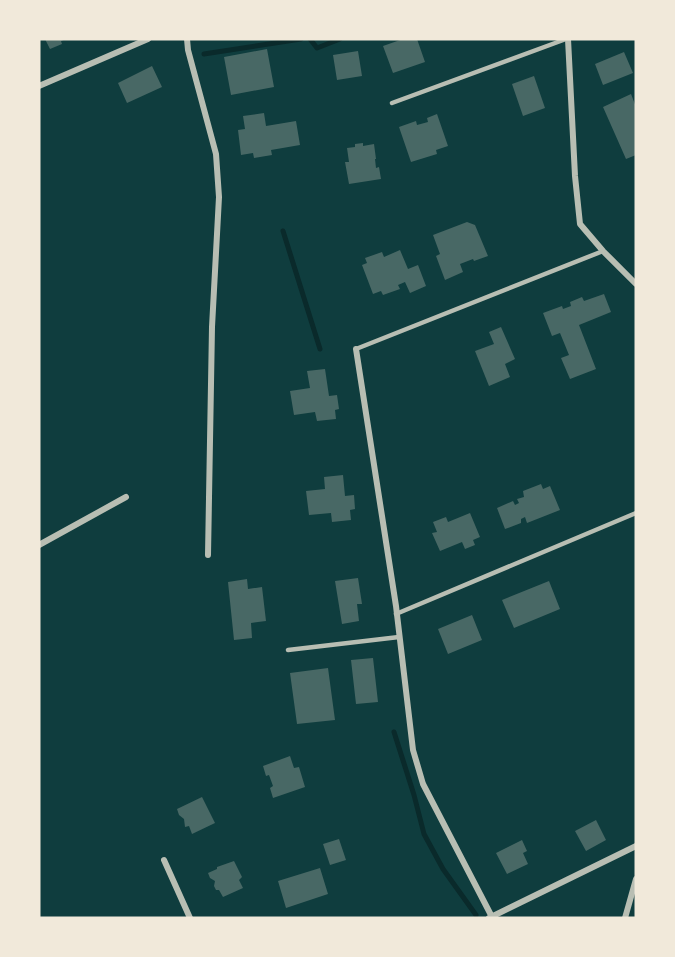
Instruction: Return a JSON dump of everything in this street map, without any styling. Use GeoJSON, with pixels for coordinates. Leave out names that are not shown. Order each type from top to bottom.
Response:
{"type":"FeatureCollection","features":[{"type":"Feature","properties":{"kind":"street"},"geometry":{"type":"LineString","coordinates":[[39,86],[148,39]]}},
{"type":"Feature","properties":{"kind":"street"},"geometry":{"type":"LineString","coordinates":[[187,39],[216,154],[219,197],[212,327],[208,555]]}},
{"type":"Feature","properties":{"kind":"street"},"geometry":{"type":"LineString","coordinates":[[566,39],[580,224],[636,284]]}},
{"type":"Feature","properties":{"kind":"street"},"geometry":{"type":"LineString","coordinates":[[356,349],[396,614],[413,750],[423,784],[490,917],[636,846]]}},
{"type":"Feature","properties":{"kind":"street"},"geometry":{"type":"LineString","coordinates":[[39,545],[126,497]]}},
{"type":"Feature","properties":{"kind":"street"},"geometry":{"type":"LineString","coordinates":[[164,860],[190,918]]}},
{"type":"Feature","properties":{"kind":"street"},"geometry":{"type":"LineString","coordinates":[[625,918],[636,879]]}},
{"type":"Feature","properties":{"kind":"lane"},"geometry":{"type":"LineString","coordinates":[[392,103],[566,39]]}},
{"type":"Feature","properties":{"kind":"lane"},"geometry":{"type":"LineString","coordinates":[[356,349],[603,251]]}},
{"type":"Feature","properties":{"kind":"lane"},"geometry":{"type":"LineString","coordinates":[[396,614],[636,513]]}},
{"type":"Feature","properties":{"kind":"lane"},"geometry":{"type":"LineString","coordinates":[[288,650],[399,637]]}},
{"type":"Feature","properties":{"kind":"building"},"geometry":{"type":"Polygon","coordinates":[[[45,39],[66,39],[61,41],[62,44],[50,49],[45,39]]]}},
{"type":"Feature","properties":{"kind":"building"},"geometry":{"type":"Polygon","coordinates":[[[403,39],[417,39],[425,62],[393,73],[383,46],[403,39]]]}},
{"type":"Feature","properties":{"kind":"building"},"geometry":{"type":"Polygon","coordinates":[[[267,49],[274,87],[231,95],[224,57],[267,49]]]}},
{"type":"Feature","properties":{"kind":"building"},"geometry":{"type":"Polygon","coordinates":[[[358,51],[362,76],[337,80],[333,55],[358,51]]]}},
{"type":"Feature","properties":{"kind":"building"},"geometry":{"type":"Polygon","coordinates":[[[624,52],[633,73],[603,85],[595,64],[624,52]]]}},
{"type":"Feature","properties":{"kind":"building"},"geometry":{"type":"Polygon","coordinates":[[[152,66],[162,87],[127,103],[118,83],[152,66]]]}},
{"type":"Feature","properties":{"kind":"building"},"geometry":{"type":"Polygon","coordinates":[[[534,76],[545,108],[523,116],[512,84],[534,76]]]}},
{"type":"Feature","properties":{"kind":"building"},"geometry":{"type":"Polygon","coordinates":[[[631,94],[636,107],[636,155],[626,159],[603,107],[631,94]]]}},
{"type":"Feature","properties":{"kind":"building"},"geometry":{"type":"Polygon","coordinates":[[[264,113],[266,126],[296,121],[300,145],[271,150],[272,155],[254,158],[253,153],[241,155],[238,130],[245,129],[243,116],[264,113]]]}},
{"type":"Feature","properties":{"kind":"building"},"geometry":{"type":"Polygon","coordinates":[[[437,114],[448,146],[436,150],[437,154],[411,162],[399,127],[416,121],[417,125],[428,122],[427,118],[437,114]]]}},
{"type":"Feature","properties":{"kind":"building"},"geometry":{"type":"Polygon","coordinates":[[[363,143],[363,146],[374,144],[376,168],[379,167],[381,179],[349,184],[345,162],[349,162],[347,148],[363,143]]]}},
{"type":"Feature","properties":{"kind":"building"},"geometry":{"type":"Polygon","coordinates":[[[467,222],[475,225],[488,256],[460,264],[463,272],[445,280],[436,256],[440,254],[433,235],[467,222]]]}},
{"type":"Feature","properties":{"kind":"building"},"geometry":{"type":"Polygon","coordinates":[[[400,250],[408,269],[418,265],[426,286],[410,293],[405,282],[398,285],[400,289],[383,295],[381,291],[373,294],[362,265],[367,263],[365,258],[382,252],[384,257],[400,250]]]}},
{"type":"Feature","properties":{"kind":"building"},"geometry":{"type":"Polygon","coordinates":[[[604,294],[611,312],[579,325],[596,369],[570,379],[561,358],[569,355],[560,333],[552,336],[543,313],[562,306],[563,309],[571,306],[570,302],[582,297],[584,301],[604,294]]]}},
{"type":"Feature","properties":{"kind":"building"},"geometry":{"type":"Polygon","coordinates":[[[501,327],[515,359],[505,364],[510,377],[489,386],[475,351],[494,344],[489,332],[501,327]]]}},
{"type":"Feature","properties":{"kind":"building"},"geometry":{"type":"Polygon","coordinates":[[[325,369],[329,396],[337,395],[339,409],[335,410],[336,419],[317,421],[315,412],[294,415],[290,391],[310,388],[307,371],[325,369]]]}},
{"type":"Feature","properties":{"kind":"building"},"geometry":{"type":"Polygon","coordinates":[[[343,475],[345,496],[354,495],[355,509],[350,510],[351,520],[332,522],[331,513],[309,515],[306,491],[325,489],[324,477],[343,475]]]}},
{"type":"Feature","properties":{"kind":"building"},"geometry":{"type":"Polygon","coordinates":[[[541,484],[543,489],[550,486],[560,510],[527,523],[525,517],[521,519],[521,523],[505,529],[497,508],[513,501],[515,505],[519,503],[517,499],[524,497],[523,491],[541,484]]]}},
{"type":"Feature","properties":{"kind":"building"},"geometry":{"type":"Polygon","coordinates":[[[470,513],[480,537],[473,540],[475,545],[465,549],[462,542],[440,551],[432,533],[437,532],[433,522],[446,517],[448,522],[470,513]]]}},
{"type":"Feature","properties":{"kind":"building"},"geometry":{"type":"Polygon","coordinates":[[[358,578],[362,604],[357,604],[359,621],[342,624],[335,581],[358,578]]]}},
{"type":"Feature","properties":{"kind":"building"},"geometry":{"type":"Polygon","coordinates":[[[247,579],[248,589],[262,587],[266,621],[251,623],[252,638],[234,640],[228,582],[247,579]]]}},
{"type":"Feature","properties":{"kind":"building"},"geometry":{"type":"Polygon","coordinates":[[[549,581],[560,609],[514,628],[502,600],[549,581]]]}},
{"type":"Feature","properties":{"kind":"building"},"geometry":{"type":"Polygon","coordinates":[[[472,615],[482,640],[448,654],[438,629],[472,615]]]}},
{"type":"Feature","properties":{"kind":"building"},"geometry":{"type":"Polygon","coordinates":[[[373,658],[378,702],[356,704],[351,660],[373,658]]]}},
{"type":"Feature","properties":{"kind":"building"},"geometry":{"type":"Polygon","coordinates":[[[328,668],[335,720],[297,724],[290,673],[328,668]]]}},
{"type":"Feature","properties":{"kind":"building"},"geometry":{"type":"Polygon","coordinates":[[[290,756],[294,768],[299,767],[305,787],[273,798],[270,788],[273,786],[263,766],[290,756]]]}},
{"type":"Feature","properties":{"kind":"building"},"geometry":{"type":"Polygon","coordinates":[[[202,797],[215,823],[192,834],[189,826],[185,827],[184,819],[179,815],[177,809],[202,797]]]}},
{"type":"Feature","properties":{"kind":"building"},"geometry":{"type":"Polygon","coordinates":[[[596,820],[606,840],[586,851],[575,831],[596,820]]]}},
{"type":"Feature","properties":{"kind":"building"},"geometry":{"type":"Polygon","coordinates":[[[339,839],[346,860],[330,865],[323,844],[339,839]]]}},
{"type":"Feature","properties":{"kind":"building"},"geometry":{"type":"Polygon","coordinates":[[[522,840],[527,851],[523,853],[528,864],[507,874],[496,853],[522,840]]]}},
{"type":"Feature","properties":{"kind":"building"},"geometry":{"type":"Polygon","coordinates":[[[234,861],[242,877],[239,880],[243,888],[223,897],[219,890],[216,890],[215,881],[208,873],[234,861]]]}},
{"type":"Feature","properties":{"kind":"building"},"geometry":{"type":"Polygon","coordinates":[[[320,868],[328,894],[286,908],[278,881],[320,868]]]}},
{"type":"Feature","properties":{"kind":"waterway"},"geometry":{"type":"LineString","coordinates":[[204,54],[301,39]]}},
{"type":"Feature","properties":{"kind":"waterway"},"geometry":{"type":"LineString","coordinates":[[310,39],[317,48],[340,39]]}},
{"type":"Feature","properties":{"kind":"waterway"},"geometry":{"type":"LineString","coordinates":[[283,231],[320,349]]}},
{"type":"Feature","properties":{"kind":"waterway"},"geometry":{"type":"LineString","coordinates":[[394,732],[424,834],[443,869],[476,915]]}}]}
